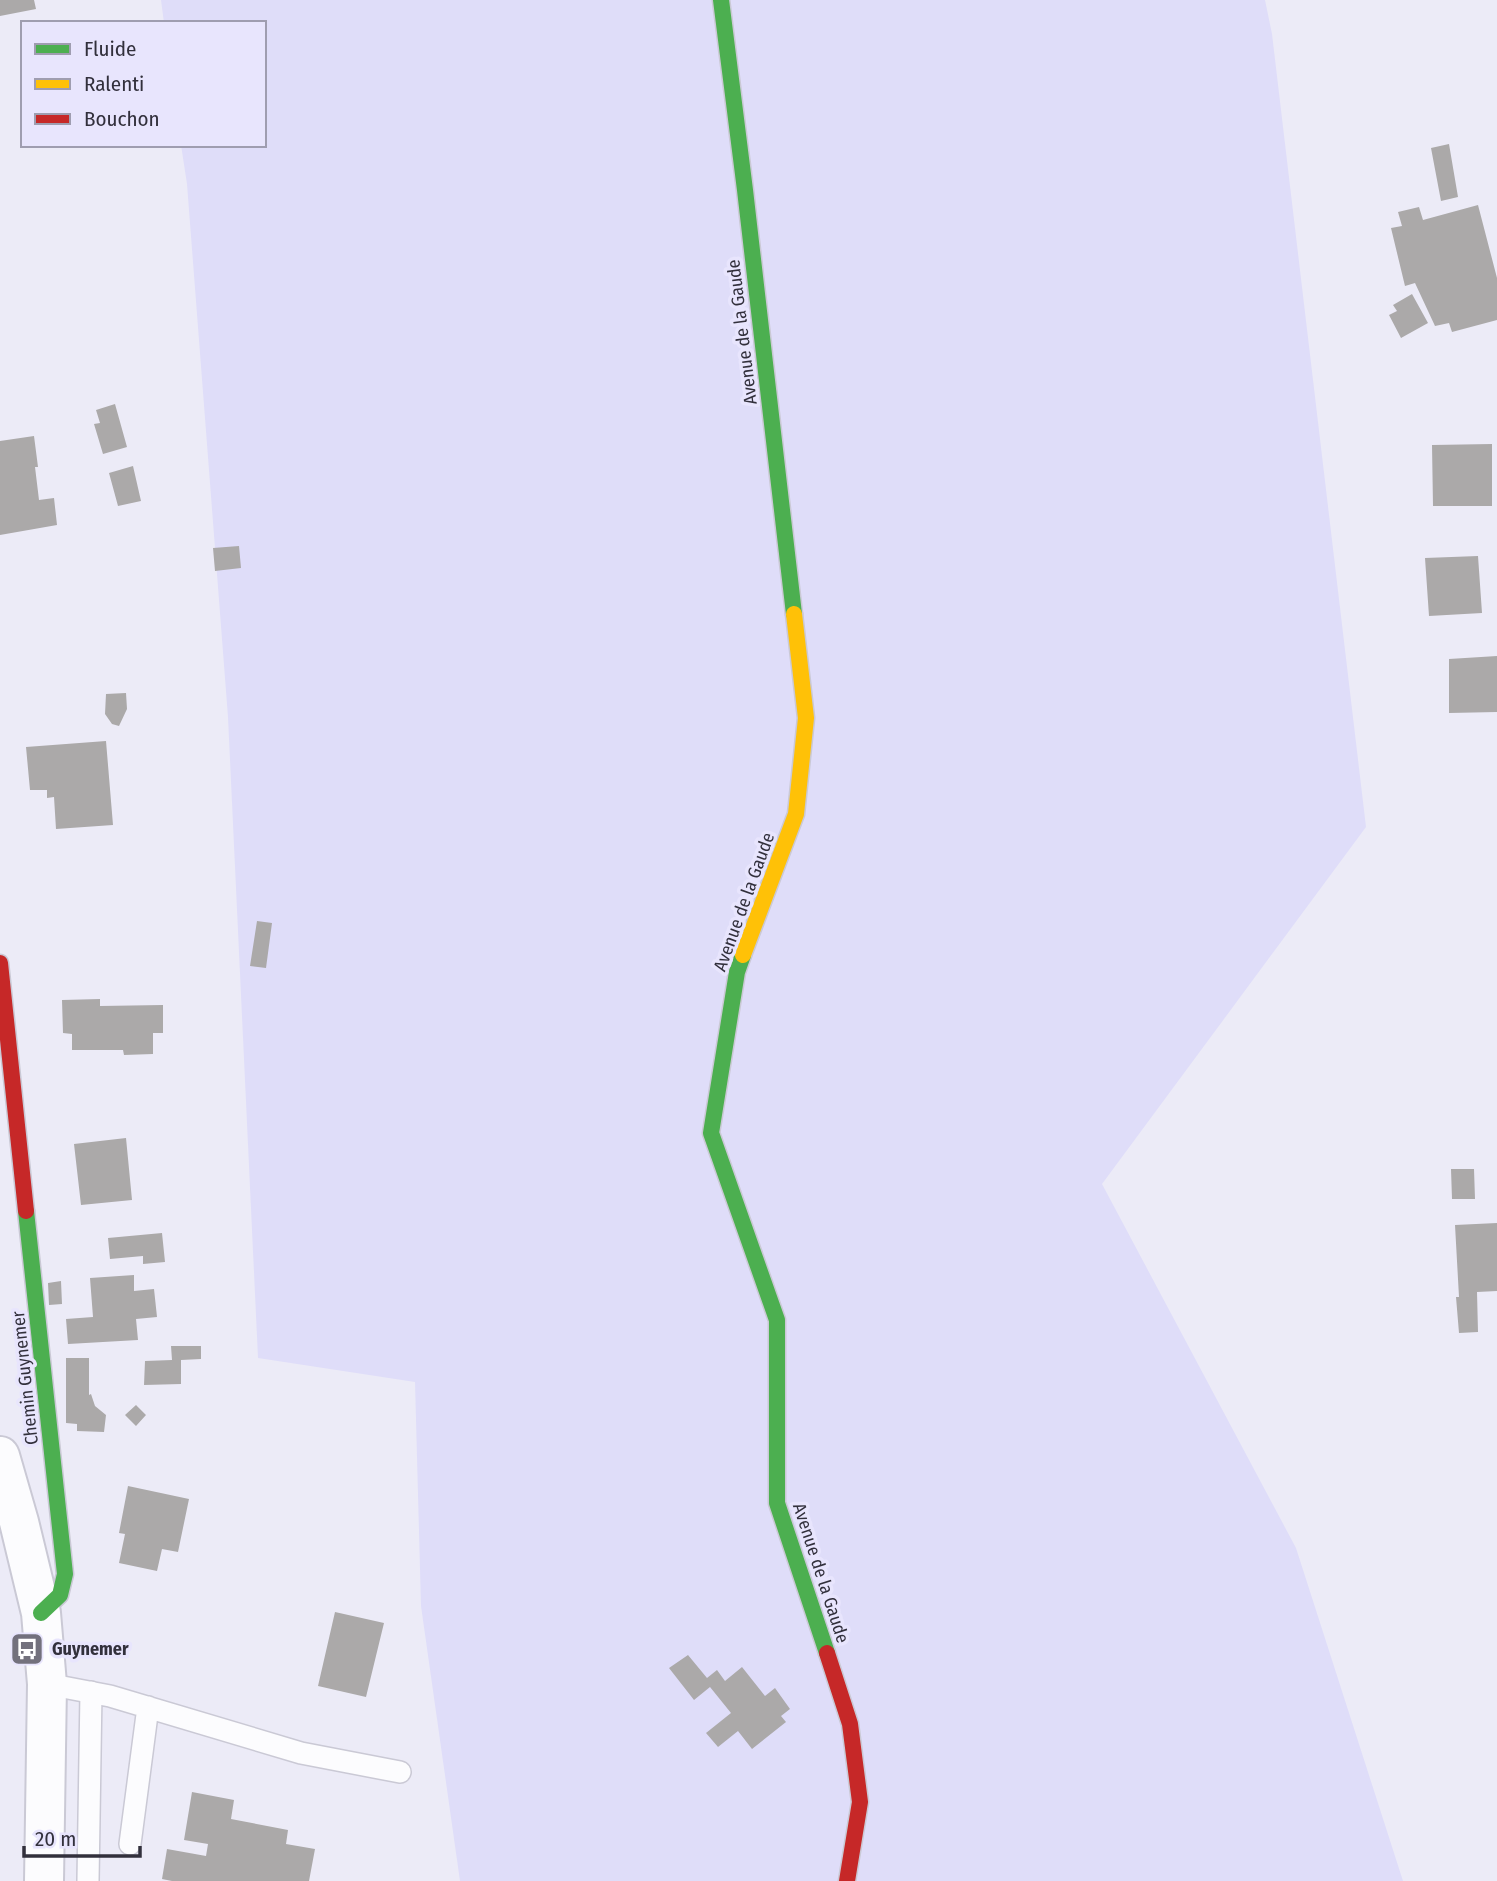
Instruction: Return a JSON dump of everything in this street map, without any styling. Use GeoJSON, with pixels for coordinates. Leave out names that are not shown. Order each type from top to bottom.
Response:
{"type":"FeatureCollection","features":[{"type":"Feature","properties":{"kind":"street","name":"Avenue de la Gaude"},"geometry":{"type":"LineString","coordinates":[[721,0],[806,718],[796,814],[737,972],[711,1133],[777,1320],[777,1503],[850,1724],[859,1802],[847,1881]]}},
{"type":"Feature","properties":{"kind":"street","name":"Chemin Guynemer"},"geometry":{"type":"LineString","coordinates":[[0,963],[65,1574],[60,1595],[41,1614]]}},
{"type":"Feature","properties":{"kind":"street"},"geometry":{"type":"LineString","coordinates":[[0,1457],[41,1614],[47,1684],[44,1881]]}},
{"type":"Feature","properties":{"kind":"lane"},"geometry":{"type":"LineString","coordinates":[[47,1684],[148,1707],[301,1753],[400,1772]]}},
{"type":"Feature","properties":{"kind":"lane"},"geometry":{"type":"LineString","coordinates":[[88,1881],[91,1692]]}},
{"type":"Feature","properties":{"kind":"lane"},"geometry":{"type":"LineString","coordinates":[[131,1843],[148,1707]]}},
{"type":"Feature","properties":{"kind":"shaded area"},"geometry":{"type":"Polygon","coordinates":[[[161,0],[1265,0],[1272,34],[1366,827],[1102,1184],[1296,1548],[1403,1881],[460,1881],[421,1606],[415,1382],[258,1358],[228,717],[187,184],[181,147],[266,147],[266,21],[164,21],[161,0]]]}},
{"type":"Feature","properties":{"kind":"building"},"geometry":{"type":"Polygon","coordinates":[[[0,0],[34,0],[36,9],[0,16],[0,0]]]}},
{"type":"Feature","properties":{"kind":"building"},"geometry":{"type":"Polygon","coordinates":[[[1449,144],[1458,197],[1441,201],[1431,148],[1449,144]]]}},
{"type":"Feature","properties":{"kind":"building"},"geometry":{"type":"Polygon","coordinates":[[[1478,205],[1497,278],[1497,320],[1452,332],[1449,323],[1435,326],[1415,283],[1405,286],[1391,228],[1402,226],[1398,212],[1419,207],[1423,220],[1478,205]]]}},
{"type":"Feature","properties":{"kind":"building"},"geometry":{"type":"Polygon","coordinates":[[[1412,294],[1428,323],[1401,338],[1389,315],[1397,311],[1393,305],[1412,294]]]}},
{"type":"Feature","properties":{"kind":"building"},"geometry":{"type":"Polygon","coordinates":[[[115,404],[127,447],[103,454],[94,424],[100,423],[96,410],[115,404]]]}},
{"type":"Feature","properties":{"kind":"building"},"geometry":{"type":"Polygon","coordinates":[[[34,436],[39,500],[54,498],[57,525],[0,535],[0,441],[34,436]]]}},
{"type":"Feature","properties":{"kind":"building"},"geometry":{"type":"Polygon","coordinates":[[[1492,444],[1492,506],[1433,506],[1432,445],[1492,444]]]}},
{"type":"Feature","properties":{"kind":"building"},"geometry":{"type":"Polygon","coordinates":[[[133,466],[141,501],[118,506],[109,473],[133,466]]]}},
{"type":"Feature","properties":{"kind":"building"},"geometry":{"type":"Polygon","coordinates":[[[239,546],[241,568],[215,571],[213,548],[239,546]]]}},
{"type":"Feature","properties":{"kind":"building"},"geometry":{"type":"Polygon","coordinates":[[[1478,556],[1482,613],[1429,616],[1425,558],[1478,556]]]}},
{"type":"Feature","properties":{"kind":"building"},"geometry":{"type":"Polygon","coordinates":[[[1497,656],[1497,712],[1449,713],[1449,659],[1497,656]]]}},
{"type":"Feature","properties":{"kind":"building"},"geometry":{"type":"Polygon","coordinates":[[[126,693],[127,709],[119,726],[112,724],[105,714],[106,694],[126,693]]]}},
{"type":"Feature","properties":{"kind":"building"},"geometry":{"type":"Polygon","coordinates":[[[106,741],[113,825],[56,829],[54,797],[47,798],[47,790],[30,790],[26,747],[106,741]]]}},
{"type":"Feature","properties":{"kind":"building"},"geometry":{"type":"Polygon","coordinates":[[[257,921],[272,923],[266,968],[250,966],[257,921]]]}},
{"type":"Feature","properties":{"kind":"building"},"geometry":{"type":"Polygon","coordinates":[[[100,999],[100,1006],[163,1005],[163,1033],[153,1033],[153,1054],[124,1055],[123,1050],[72,1050],[72,1034],[63,1033],[62,1000],[100,999]]]}},
{"type":"Feature","properties":{"kind":"building"},"geometry":{"type":"Polygon","coordinates":[[[126,1138],[132,1200],[81,1205],[74,1144],[126,1138]]]}},
{"type":"Feature","properties":{"kind":"building"},"geometry":{"type":"Polygon","coordinates":[[[1451,1169],[1474,1169],[1475,1199],[1452,1199],[1451,1169]]]}},
{"type":"Feature","properties":{"kind":"building"},"geometry":{"type":"Polygon","coordinates":[[[1497,1223],[1497,1291],[1477,1292],[1478,1332],[1459,1333],[1455,1225],[1497,1223]]]}},
{"type":"Feature","properties":{"kind":"building"},"geometry":{"type":"Polygon","coordinates":[[[162,1233],[165,1262],[143,1264],[143,1256],[110,1259],[108,1238],[162,1233]]]}},
{"type":"Feature","properties":{"kind":"building"},"geometry":{"type":"Polygon","coordinates":[[[134,1275],[134,1291],[154,1289],[157,1317],[136,1319],[138,1340],[68,1344],[66,1319],[93,1317],[90,1278],[134,1275]]]}},
{"type":"Feature","properties":{"kind":"building"},"geometry":{"type":"Polygon","coordinates":[[[61,1281],[62,1304],[49,1305],[48,1283],[61,1281]]]}},
{"type":"Feature","properties":{"kind":"building"},"geometry":{"type":"Polygon","coordinates":[[[171,1346],[201,1346],[201,1359],[181,1360],[181,1384],[144,1385],[145,1361],[172,1360],[171,1346]]]}},
{"type":"Feature","properties":{"kind":"building"},"geometry":{"type":"Polygon","coordinates":[[[66,1358],[89,1358],[89,1395],[91,1394],[95,1406],[106,1415],[104,1432],[77,1431],[77,1424],[66,1423],[66,1358]]]}},
{"type":"Feature","properties":{"kind":"building"},"geometry":{"type":"Polygon","coordinates":[[[136,1405],[146,1415],[136,1426],[125,1415],[136,1405]]]}},
{"type":"Feature","properties":{"kind":"building"},"geometry":{"type":"Polygon","coordinates":[[[128,1486],[189,1499],[178,1552],[162,1549],[157,1571],[119,1563],[125,1534],[119,1533],[128,1486]]]}},
{"type":"Feature","properties":{"kind":"building"},"geometry":{"type":"Polygon","coordinates":[[[335,1612],[384,1623],[366,1697],[318,1686],[335,1612]]]}},
{"type":"Feature","properties":{"kind":"building"},"geometry":{"type":"Polygon","coordinates":[[[688,1655],[707,1678],[717,1670],[725,1681],[742,1667],[765,1696],[775,1688],[790,1709],[781,1716],[786,1722],[752,1749],[738,1731],[718,1747],[706,1733],[731,1713],[710,1687],[694,1700],[669,1668],[688,1655]]]}},
{"type":"Feature","properties":{"kind":"building"},"geometry":{"type":"Polygon","coordinates":[[[192,1792],[234,1800],[231,1819],[288,1830],[286,1844],[315,1849],[309,1881],[162,1879],[167,1849],[206,1856],[208,1844],[184,1840],[192,1792]]]}},
{"type":"Feature","properties":{"kind":"traffic: fast"},"geometry":{"type":"LineString","coordinates":[[721,0],[794,614]]}},
{"type":"Feature","properties":{"kind":"traffic: fast"},"geometry":{"type":"LineString","coordinates":[[743,955],[737,972],[711,1133],[777,1320],[777,1503],[827,1653]]}},
{"type":"Feature","properties":{"kind":"traffic: fast"},"geometry":{"type":"LineString","coordinates":[[26,1211],[65,1574],[60,1595],[41,1613]]}},
{"type":"Feature","properties":{"kind":"traffic: slow"},"geometry":{"type":"LineString","coordinates":[[743,955],[796,814],[806,718],[794,614]]}},
{"type":"Feature","properties":{"kind":"traffic: jam"},"geometry":{"type":"LineString","coordinates":[[0,963],[26,1211]]}},
{"type":"Feature","properties":{"kind":"traffic: jam"},"geometry":{"type":"LineString","coordinates":[[827,1653],[850,1724],[860,1802],[847,1881]]}},
{"type":"Feature","properties":{"kind":"place","name":"Guynemer"},"geometry":{"type":"Point","coordinates":[27,1649]}}]}
